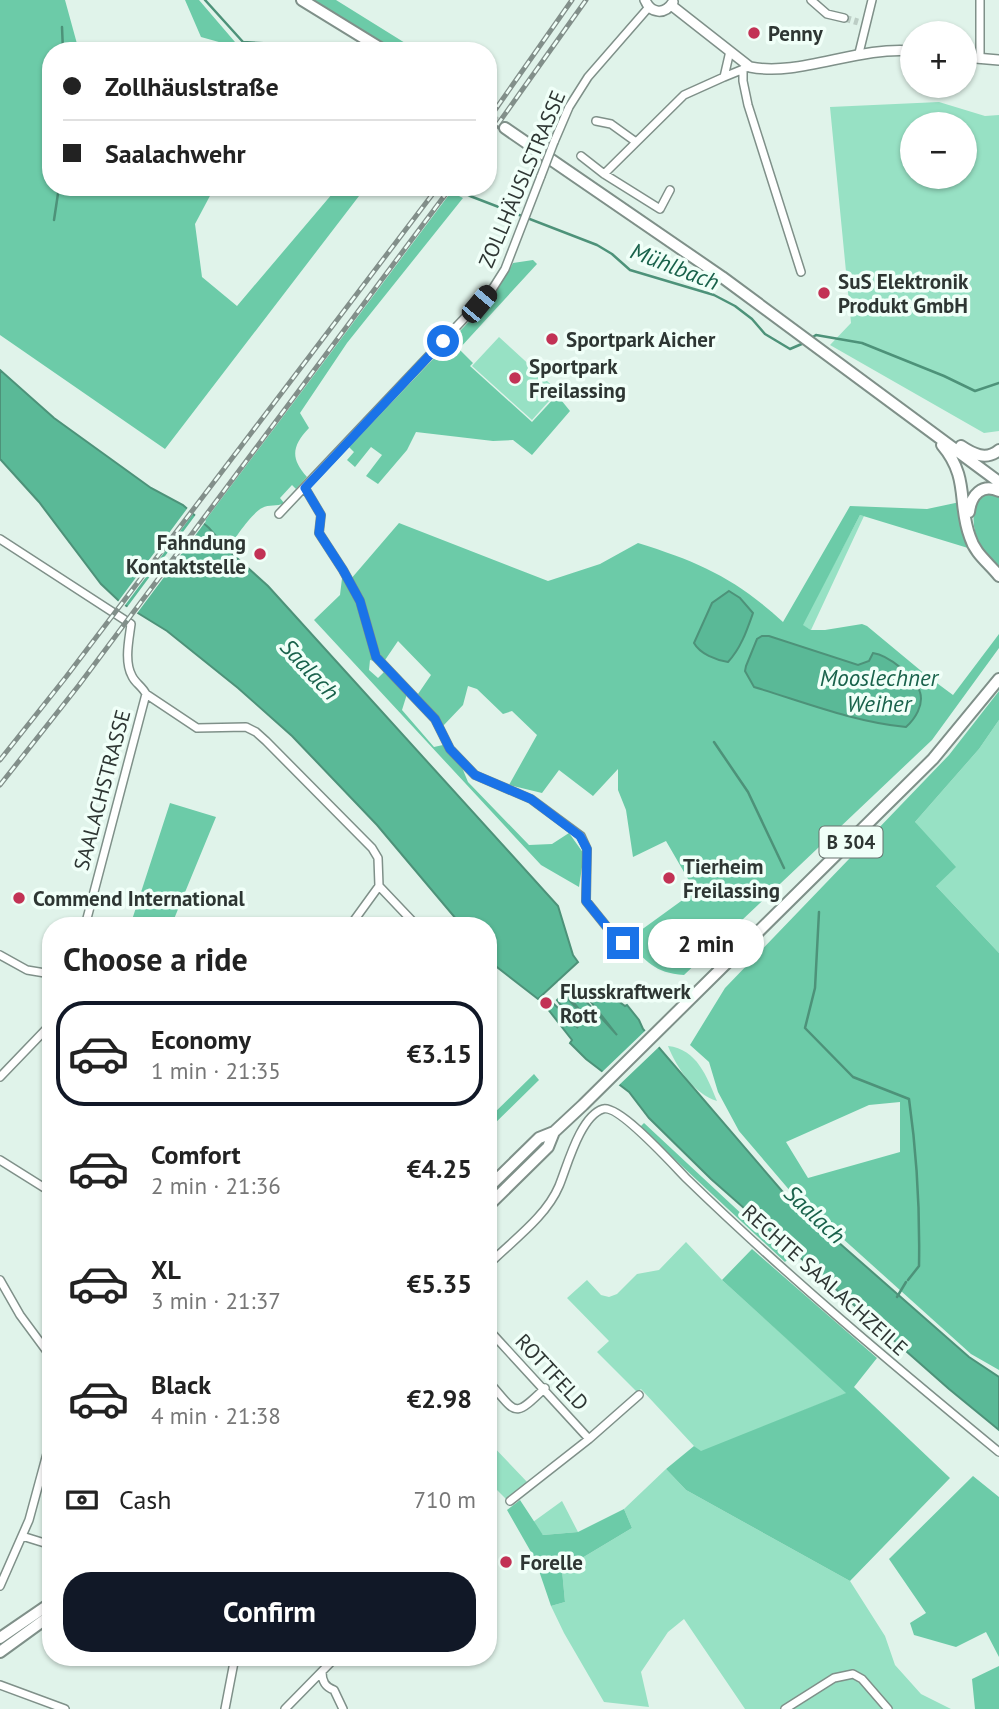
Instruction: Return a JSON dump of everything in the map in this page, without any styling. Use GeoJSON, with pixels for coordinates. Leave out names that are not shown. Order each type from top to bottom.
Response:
{"type":"FeatureCollection","features":[{"type":"Feature","properties":{"kind":"main road"},"geometry":{"type":"LineString","coordinates":[[302,0],[370,42]]}},
{"type":"Feature","properties":{"kind":"main road"},"geometry":{"type":"LineString","coordinates":[[505,128],[797,332],[999,482]]}},
{"type":"Feature","properties":{"kind":"main road"},"geometry":{"type":"LineString","coordinates":[[938,436],[982,456],[994,454],[999,450]]}},
{"type":"Feature","properties":{"kind":"main road"},"geometry":{"type":"LineString","coordinates":[[938,436],[960,475],[967,525],[974,548],[998,574]]}},
{"type":"Feature","properties":{"kind":"main road"},"geometry":{"type":"LineString","coordinates":[[967,525],[969,506],[974,495],[987,487],[999,491]]}},
{"type":"Feature","properties":{"kind":"main road","name":"B 304"},"geometry":{"type":"LineString","coordinates":[[554,1132],[672,1019],[933,759],[999,679]]}},
{"type":"Feature","properties":{"kind":"main road"},"geometry":{"type":"LineString","coordinates":[[497,1179],[539,1138],[554,1132]]}},
{"type":"Feature","properties":{"kind":"main road"},"geometry":{"type":"LineString","coordinates":[[497,1197],[548,1147],[554,1132]]}},
{"type":"Feature","properties":{"kind":"main road"},"geometry":{"type":"LineString","coordinates":[[0,1639],[42,1609]]}},
{"type":"Feature","properties":{"kind":"main road"},"geometry":{"type":"LineString","coordinates":[[0,1652],[42,1622]]}},
{"type":"Feature","properties":{"kind":"street"},"geometry":{"type":"LineString","coordinates":[[811,0],[827,14],[844,18]]}},
{"type":"Feature","properties":{"kind":"street"},"geometry":{"type":"LineString","coordinates":[[859,53],[862,23],[872,0]]}},
{"type":"Feature","properties":{"kind":"street"},"geometry":{"type":"LineString","coordinates":[[980,0],[980,59]]}},
{"type":"Feature","properties":{"kind":"street"},"geometry":{"type":"LineString","coordinates":[[647,4],[662,11],[672,3],[747,68]]}},
{"type":"Feature","properties":{"kind":"street","name":"ZOLLHÄUSLSTRASSE"},"geometry":{"type":"LineString","coordinates":[[279,514],[493,288],[505,269],[569,107],[587,77],[647,4]]}},
{"type":"Feature","properties":{"kind":"street"},"geometry":{"type":"LineString","coordinates":[[604,174],[684,95],[724,77],[747,68],[774,69],[859,53],[900,50]]}},
{"type":"Feature","properties":{"kind":"street"},"geometry":{"type":"LineString","coordinates":[[724,77],[730,51]]}},
{"type":"Feature","properties":{"kind":"street"},"geometry":{"type":"LineString","coordinates":[[977,59],[999,60]]}},
{"type":"Feature","properties":{"kind":"street"},"geometry":{"type":"LineString","coordinates":[[747,68],[743,81],[748,105],[801,272]]}},
{"type":"Feature","properties":{"kind":"street"},"geometry":{"type":"LineString","coordinates":[[596,121],[611,124],[636,142]]}},
{"type":"Feature","properties":{"kind":"street"},"geometry":{"type":"LineString","coordinates":[[582,156],[604,174],[660,209],[670,190]]}},
{"type":"Feature","properties":{"kind":"street"},"geometry":{"type":"LineString","coordinates":[[305,488],[321,515],[319,533],[360,601],[376,657],[435,719],[450,749],[475,775],[531,799],[580,836],[587,849],[586,901],[623,943]]}},
{"type":"Feature","properties":{"kind":"street"},"geometry":{"type":"LineString","coordinates":[[0,538],[131,624],[128,666],[132,678],[146,694]]}},
{"type":"Feature","properties":{"kind":"street","name":"SAALACHSTRASSE"},"geometry":{"type":"LineString","coordinates":[[87,917],[146,694],[197,728],[236,726],[256,732],[372,848],[378,858],[379,886]]}},
{"type":"Feature","properties":{"kind":"street"},"geometry":{"type":"LineString","coordinates":[[357,917],[379,886],[408,917]]}},
{"type":"Feature","properties":{"kind":"street"},"geometry":{"type":"LineString","coordinates":[[0,955],[27,970],[42,972]]}},
{"type":"Feature","properties":{"kind":"street"},"geometry":{"type":"LineString","coordinates":[[0,1077],[3,1068],[42,1032]]}},
{"type":"Feature","properties":{"kind":"street","name":"RECHTE SAALACHZEILE"},"geometry":{"type":"LineString","coordinates":[[497,1256],[549,1204],[586,1124],[599,1111],[610,1109],[634,1126],[733,1223],[852,1331],[999,1452]]}},
{"type":"Feature","properties":{"kind":"street"},"geometry":{"type":"LineString","coordinates":[[0,1160],[42,1186]]}},
{"type":"Feature","properties":{"kind":"street"},"geometry":{"type":"LineString","coordinates":[[0,1280],[20,1315],[42,1345]]}},
{"type":"Feature","properties":{"kind":"street","name":"ROTTFELD"},"geometry":{"type":"LineString","coordinates":[[497,1338],[589,1439]]}},
{"type":"Feature","properties":{"kind":"street"},"geometry":{"type":"LineString","coordinates":[[497,1392],[512,1409],[518,1410],[524,1408],[544,1388]]}},
{"type":"Feature","properties":{"kind":"street","name":"ROTTFELD"},"geometry":{"type":"LineString","coordinates":[[510,1501],[589,1439],[639,1395]]}},
{"type":"Feature","properties":{"kind":"street"},"geometry":{"type":"LineString","coordinates":[[0,1586],[29,1520],[42,1477]]}},
{"type":"Feature","properties":{"kind":"street"},"geometry":{"type":"LineString","coordinates":[[22,1536],[42,1542]]}},
{"type":"Feature","properties":{"kind":"street"},"geometry":{"type":"LineString","coordinates":[[225,1709],[233,1666]]}},
{"type":"Feature","properties":{"kind":"street"},"geometry":{"type":"LineString","coordinates":[[285,1709],[328,1666]]}},
{"type":"Feature","properties":{"kind":"street"},"geometry":{"type":"LineString","coordinates":[[322,1672],[322,1679],[328,1688],[334,1690],[343,1709]]}},
{"type":"Feature","properties":{"kind":"street"},"geometry":{"type":"LineString","coordinates":[[785,1709],[834,1678],[853,1674],[862,1679],[888,1709]]}},
{"type":"Feature","properties":{"kind":"street"},"geometry":{"type":"LineString","coordinates":[[0,1685],[65,1709]]}},
{"type":"Feature","properties":{"kind":"shaded area"},"geometry":{"type":"Polygon","coordinates":[[[0,0],[65,0],[77,42],[42,42],[42,196],[210,196],[195,224],[202,277],[237,306],[330,196],[359,196],[165,449],[0,335],[0,0]]]}},
{"type":"Feature","properties":{"kind":"shaded area"},"geometry":{"type":"Polygon","coordinates":[[[185,0],[199,0],[235,42],[219,42],[201,37],[185,0]]]}},
{"type":"Feature","properties":{"kind":"shaded area"},"geometry":{"type":"Polygon","coordinates":[[[314,0],[336,0],[404,42],[382,42],[314,0]]]}},
{"type":"Feature","properties":{"kind":"shaded area"},"geometry":{"type":"Polygon","coordinates":[[[939,102],[972,112],[900,112],[900,189],[977,189],[977,114],[999,115],[999,431],[984,433],[830,345],[851,323],[830,107],[939,102]]]}},
{"type":"Feature","properties":{"kind":"shaded area"},"geometry":{"type":"Polygon","coordinates":[[[448,196],[463,198],[347,343],[300,413],[309,428],[296,446],[295,452],[298,464],[307,477],[296,489],[292,485],[280,498],[284,503],[258,511],[243,527],[228,550],[204,522],[448,196]]]}},
{"type":"Feature","properties":{"kind":"shaded area"},"geometry":{"type":"Polygon","coordinates":[[[533,260],[537,264],[459,349],[473,363],[470,366],[532,422],[557,395],[570,411],[532,455],[513,440],[493,441],[416,432],[407,450],[378,484],[366,476],[382,455],[371,447],[355,467],[347,460],[354,452],[349,447],[481,309],[513,263],[533,260]]]}},
{"type":"Feature","properties":{"kind":"shaded area","name":"Sportpark Freilassing"},"geometry":{"type":"Polygon","coordinates":[[[499,337],[558,391],[532,420],[472,366],[499,337]]]}},
{"type":"Feature","properties":{"kind":"shaded area"},"geometry":{"type":"Polygon","coordinates":[[[988,493],[999,495],[999,567],[980,544],[974,527],[977,498],[988,493]]]}},
{"type":"Feature","properties":{"kind":"shaded area"},"geometry":{"type":"Polygon","coordinates":[[[960,502],[961,524],[968,548],[860,515],[803,625],[811,630],[862,624],[867,626],[953,695],[999,634],[999,648],[932,740],[684,975],[658,969],[626,941],[695,891],[666,841],[633,857],[626,810],[618,790],[618,769],[593,796],[559,770],[542,793],[509,785],[537,735],[512,711],[503,714],[477,689],[468,686],[463,705],[443,726],[418,694],[431,675],[398,641],[383,663],[370,660],[369,670],[378,678],[384,672],[407,694],[402,710],[434,747],[452,743],[468,782],[529,845],[552,844],[569,833],[584,854],[579,887],[541,865],[314,620],[340,595],[343,570],[350,580],[399,523],[548,581],[600,564],[638,543],[680,557],[715,573],[749,594],[783,622],[850,506],[927,509],[960,502]],[[769,636],[745,670],[754,687],[847,716],[893,725],[872,657],[858,665],[769,636]]]}},
{"type":"Feature","properties":{"kind":"shaded area"},"geometry":{"type":"Polygon","coordinates":[[[860,515],[864,516],[811,630],[802,625],[860,515]]]}},
{"type":"Feature","properties":{"kind":"shaded area"},"geometry":{"type":"Polygon","coordinates":[[[999,691],[999,720],[979,749],[915,822],[956,867],[936,886],[999,953],[999,1370],[971,1354],[791,1192],[739,1131],[718,1092],[709,1062],[690,1045],[725,988],[949,755],[999,691]],[[900,1102],[869,1105],[786,1142],[808,1178],[900,1152],[900,1102]]]}},
{"type":"Feature","properties":{"kind":"shaded area"},"geometry":{"type":"Polygon","coordinates":[[[999,720],[999,953],[936,886],[915,822],[979,749],[999,720]]]}},
{"type":"Feature","properties":{"kind":"shaded area"},"geometry":{"type":"Polygon","coordinates":[[[170,803],[216,817],[175,917],[133,917],[170,803]]]}},
{"type":"Feature","properties":{"kind":"shaded area"},"geometry":{"type":"Polygon","coordinates":[[[668,1046],[678,1048],[694,1058],[705,1074],[717,1101],[701,1093],[687,1079],[668,1046]]]}},
{"type":"Feature","properties":{"kind":"shaded area"},"geometry":{"type":"Polygon","coordinates":[[[534,1074],[539,1080],[497,1121],[497,1110],[534,1074]]]}},
{"type":"Feature","properties":{"kind":"shaded area"},"geometry":{"type":"Polygon","coordinates":[[[644,1123],[789,1258],[785,1262],[640,1127],[644,1123]]]}},
{"type":"Feature","properties":{"kind":"shaded area"},"geometry":{"type":"Polygon","coordinates":[[[686,1242],[722,1280],[847,1393],[701,1452],[694,1446],[641,1389],[637,1392],[597,1352],[609,1341],[567,1298],[587,1280],[601,1295],[609,1297],[617,1294],[637,1274],[659,1270],[686,1242]]]}},
{"type":"Feature","properties":{"kind":"shaded area"},"geometry":{"type":"Polygon","coordinates":[[[752,1249],[877,1358],[854,1387],[950,1478],[850,1581],[686,1490],[666,1469],[694,1446],[701,1451],[846,1393],[722,1280],[752,1249]]]}},
{"type":"Feature","properties":{"kind":"shaded area"},"geometry":{"type":"Polygon","coordinates":[[[497,1450],[529,1484],[507,1500],[497,1490],[497,1450]]]}},
{"type":"Feature","properties":{"kind":"shaded area"},"geometry":{"type":"Polygon","coordinates":[[[666,1469],[686,1490],[850,1581],[885,1636],[895,1665],[921,1694],[951,1709],[745,1709],[684,1619],[668,1632],[641,1672],[649,1707],[604,1702],[551,1606],[565,1602],[562,1570],[632,1528],[624,1509],[666,1469]]]}},
{"type":"Feature","properties":{"kind":"shaded area"},"geometry":{"type":"Polygon","coordinates":[[[973,1476],[999,1497],[999,1657],[986,1632],[956,1647],[914,1635],[910,1623],[926,1613],[889,1559],[973,1476]]]}},
{"type":"Feature","properties":{"kind":"shaded area"},"geometry":{"type":"Polygon","coordinates":[[[520,1500],[543,1535],[578,1532],[624,1509],[632,1528],[562,1570],[565,1602],[551,1606],[535,1559],[507,1510],[520,1500]]]}},
{"type":"Feature","properties":{"kind":"shaded area"},"geometry":{"type":"Polygon","coordinates":[[[562,1501],[578,1532],[543,1535],[533,1522],[562,1501]]]}},
{"type":"Feature","properties":{"kind":"shaded area"},"geometry":{"type":"Polygon","coordinates":[[[999,1666],[999,1709],[975,1709],[972,1679],[999,1666]]]}},
{"type":"Feature","properties":{"kind":"water","name":"Saalach"},"geometry":{"type":"Polygon","coordinates":[[[0,370],[54,418],[151,488],[183,505],[268,586],[558,906],[573,955],[578,962],[538,999],[497,967],[497,917],[454,917],[377,825],[292,736],[167,631],[120,602],[101,584],[39,502],[0,459],[0,370]]]}},
{"type":"Feature","properties":{"kind":"water"},"geometry":{"type":"Polygon","coordinates":[[[729,591],[740,598],[753,613],[740,645],[728,662],[709,656],[694,643],[712,603],[729,591]]]}},
{"type":"Feature","properties":{"kind":"water","name":"Mooslechner Weiher"},"geometry":{"type":"Polygon","coordinates":[[[762,636],[858,665],[869,661],[873,653],[886,658],[901,668],[917,686],[921,697],[918,711],[906,727],[829,711],[754,687],[745,671],[757,639],[762,636]]]}},
{"type":"Feature","properties":{"kind":"water"},"geometry":{"type":"Polygon","coordinates":[[[572,986],[617,1035],[587,997],[599,987],[627,1005],[643,1029],[788,1198],[969,1357],[999,1377],[999,1430],[711,1179],[649,1118],[629,1092],[570,1043],[572,1040],[547,1008],[553,1003],[578,1028],[557,1000],[563,994],[588,1020],[565,992],[572,986]]]}},
{"type":"Feature","properties":{"kind":"pier"},"geometry":{"type":"Polygon","coordinates":[[[189,506],[195,511],[123,608],[117,603],[189,506]]]}},
{"type":"Feature","properties":{"kind":"pier"},"geometry":{"type":"Polygon","coordinates":[[[197,513],[206,521],[135,616],[125,610],[197,513]]]}},
{"type":"Feature","properties":{"kind":"pier"},"geometry":{"type":"Polygon","coordinates":[[[647,1029],[661,1045],[617,1087],[600,1074],[647,1029]]]}},
{"type":"Feature","properties":{"kind":"waterway","name":"Mühlbach"},"geometry":{"type":"LineString","coordinates":[[205,0],[243,42]]}},
{"type":"Feature","properties":{"kind":"waterway"},"geometry":{"type":"LineString","coordinates":[[62,27],[63,42]]}},
{"type":"Feature","properties":{"kind":"waterway"},"geometry":{"type":"LineString","coordinates":[[54,220],[58,196]]}},
{"type":"Feature","properties":{"kind":"waterway","name":"Mühlbach"},"geometry":{"type":"LineString","coordinates":[[470,196],[597,245],[630,270],[714,295],[735,306],[765,334],[790,349],[804,343]]}},
{"type":"Feature","properties":{"kind":"waterway","name":"Mühlbach"},"geometry":{"type":"LineString","coordinates":[[810,339],[816,335],[862,343],[975,391],[999,383]]}},
{"type":"Feature","properties":{"kind":"waterway"},"geometry":{"type":"LineString","coordinates":[[714,742],[748,792],[784,868]]}},
{"type":"Feature","properties":{"kind":"waterway"},"geometry":{"type":"LineString","coordinates":[[819,912],[815,988],[805,1028],[853,1077],[909,1099],[916,1162],[919,1266],[908,1280]]}},
{"type":"Feature","properties":{"kind":"waterway"},"geometry":{"type":"LineString","coordinates":[[897,1297],[906,1282]]}},
{"type":"Feature","properties":{"kind":"tunnel"},"geometry":{"type":"LineString","coordinates":[[844,18],[858,22]]}},
{"type":"Feature","properties":{"kind":"tunnel"},"geometry":{"type":"LineString","coordinates":[[497,122],[505,128]]}},
{"type":"Feature","properties":{"kind":"railway"},"geometry":{"type":"LineString","coordinates":[[497,107],[572,0]]}},
{"type":"Feature","properties":{"kind":"railway"},"geometry":{"type":"LineString","coordinates":[[497,125],[586,0]]}},
{"type":"Feature","properties":{"kind":"railway"},"geometry":{"type":"LineString","coordinates":[[0,760],[431,196]]}},
{"type":"Feature","properties":{"kind":"railway"},"geometry":{"type":"LineString","coordinates":[[0,785],[79,685],[444,196]]}},
{"type":"Feature","properties":{"kind":"place","name":"Penny"},"geometry":{"type":"Point","coordinates":[754,33]}},
{"type":"Feature","properties":{"kind":"place","name":"SuS Elektronik Produkt GmbH"},"geometry":{"type":"Point","coordinates":[824,293]}},
{"type":"Feature","properties":{"kind":"place","name":"Sportpark Aicher"},"geometry":{"type":"Point","coordinates":[552,339]}},
{"type":"Feature","properties":{"kind":"place","name":"Sportpark Freilassing"},"geometry":{"type":"Point","coordinates":[515,378]}},
{"type":"Feature","properties":{"kind":"place","name":"Fahndung Kontaktstelle"},"geometry":{"type":"Point","coordinates":[260,554]}},
{"type":"Feature","properties":{"kind":"place","name":"Tierheim Freilassing"},"geometry":{"type":"Point","coordinates":[669,878]}},
{"type":"Feature","properties":{"kind":"place","name":"Commend International"},"geometry":{"type":"Point","coordinates":[19,898]}},
{"type":"Feature","properties":{"kind":"place","name":"Flusskraftwerk Rott"},"geometry":{"type":"Point","coordinates":[546,1003]}},
{"type":"Feature","properties":{"kind":"place","name":"Forelle"},"geometry":{"type":"Point","coordinates":[506,1562]}},
{"type":"Feature","properties":{"kind":"route"},"geometry":{"type":"LineString","coordinates":[[443,341],[305,488],[321,515],[319,533],[360,601],[376,657],[435,719],[450,749],[475,775],[531,799],[580,836],[587,849],[586,901],[623,943]]}}]}
